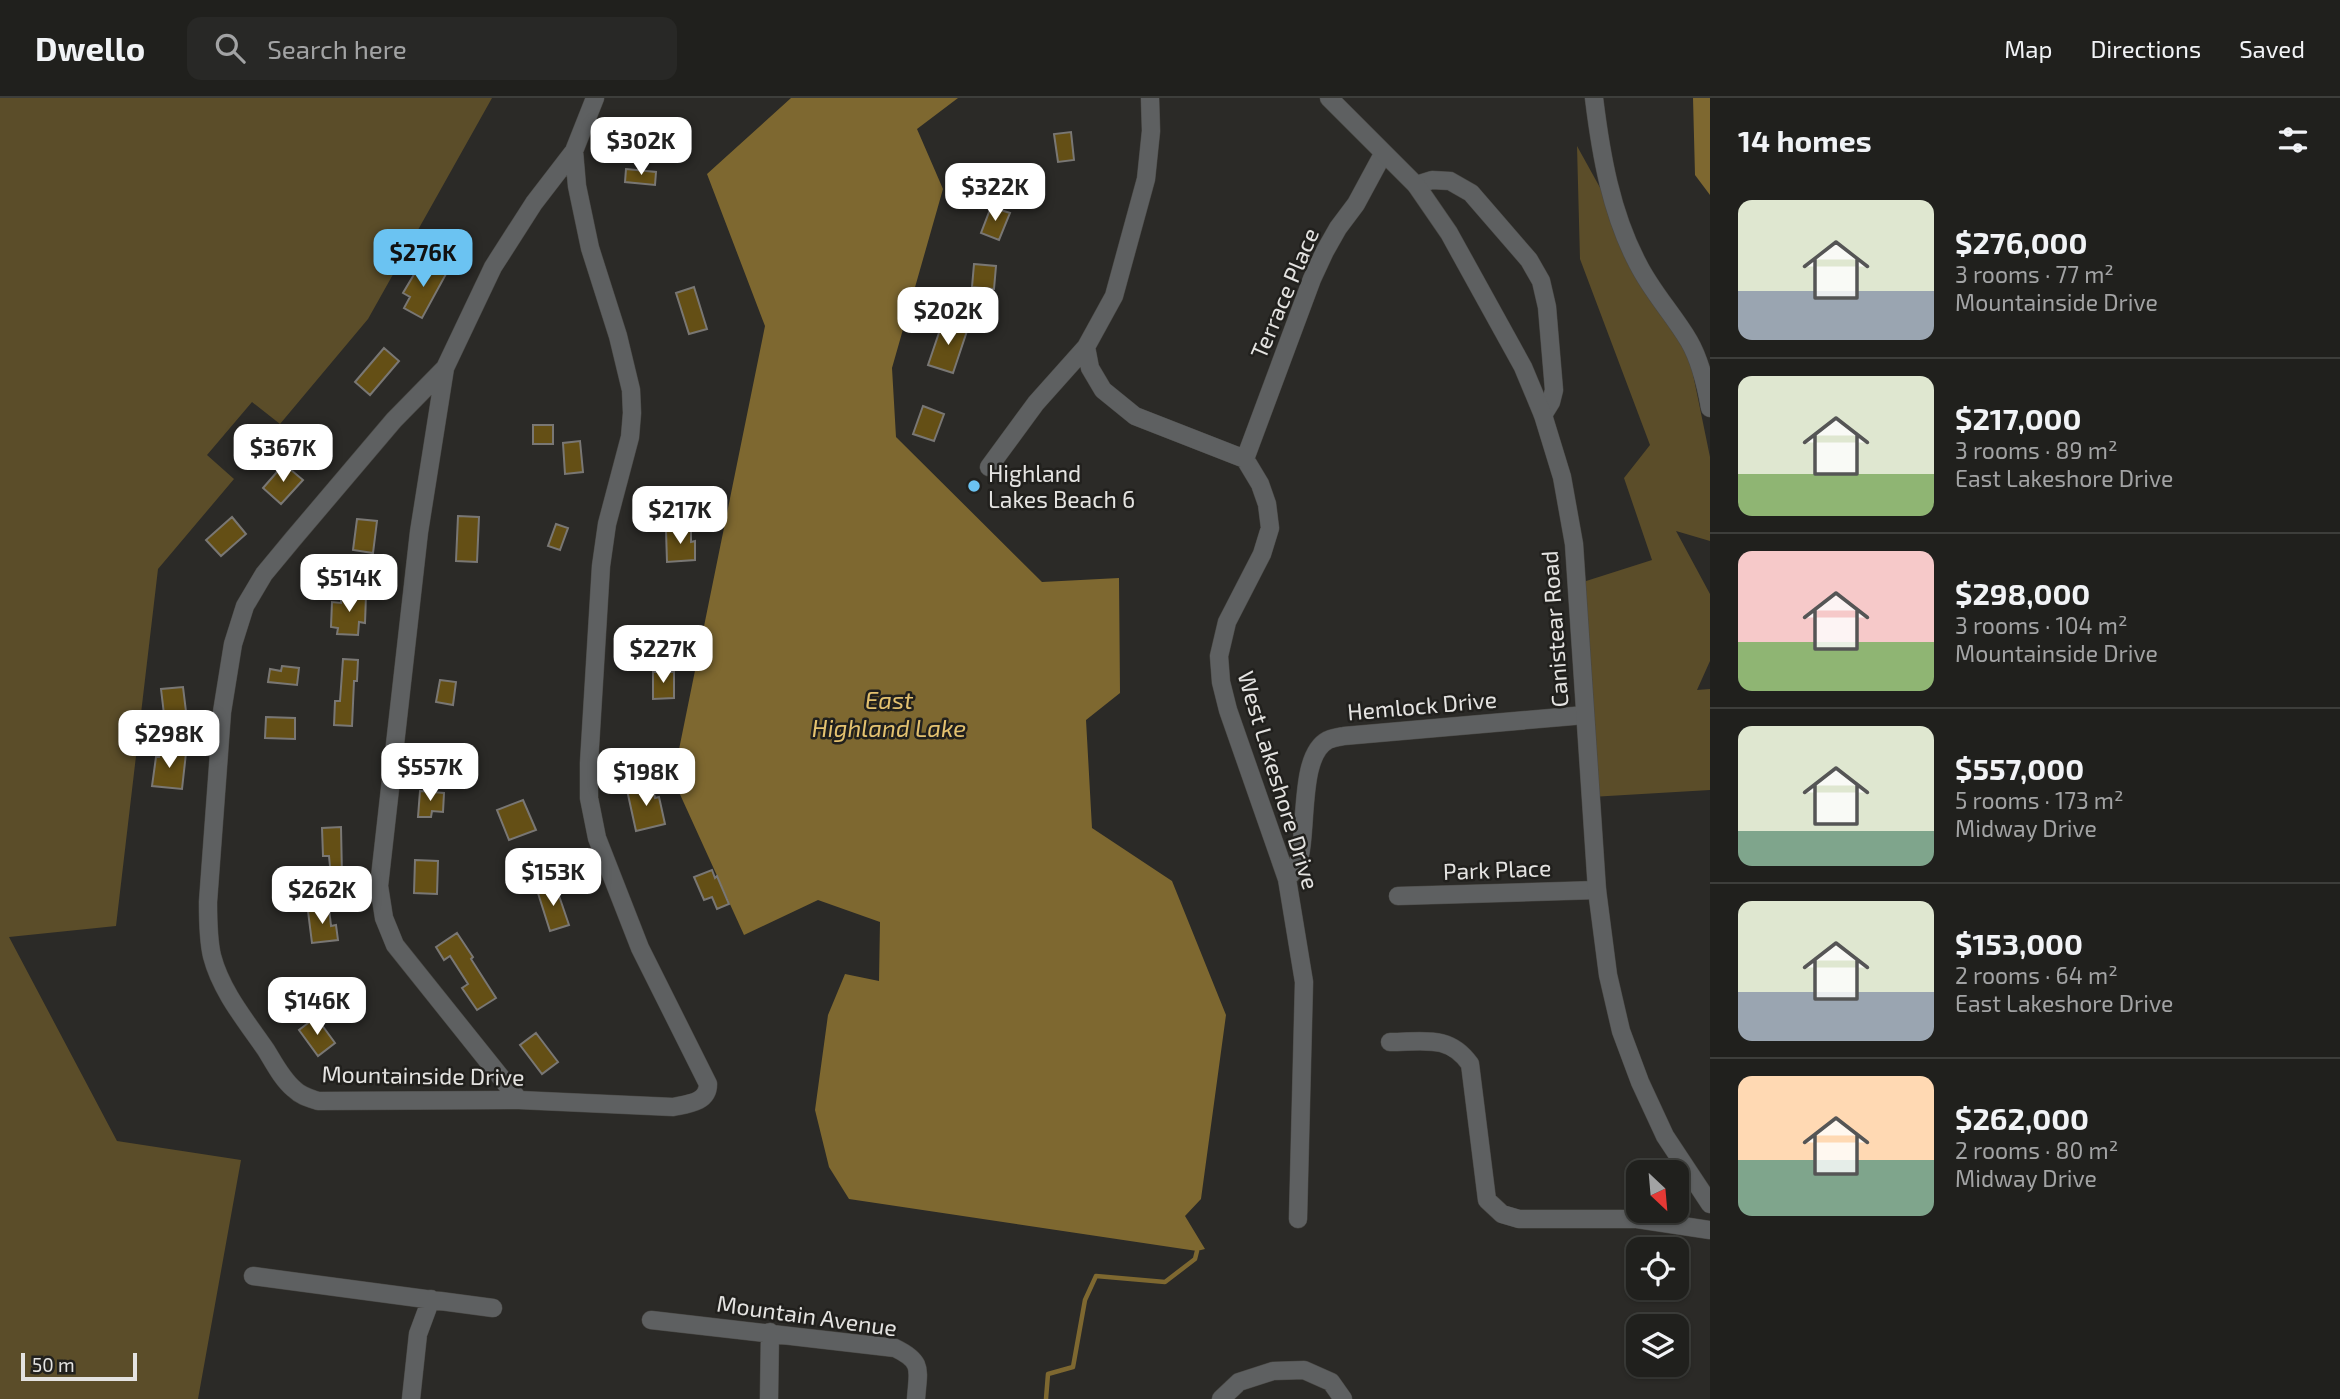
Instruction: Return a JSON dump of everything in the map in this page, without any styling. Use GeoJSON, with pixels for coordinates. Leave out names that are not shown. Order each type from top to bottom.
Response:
{"type":"FeatureCollection","features":[{"type":"Feature","properties":{"kind":"street"},"geometry":{"type":"LineString","coordinates":[[574,151],[595,98]]}},
{"type":"Feature","properties":{"kind":"street"},"geometry":{"type":"LineString","coordinates":[[989,467],[1036,403],[1086,347],[1114,296],[1146,179],[1151,131],[1150,98]]}},
{"type":"Feature","properties":{"kind":"street","name":"Canistear Road"},"geometry":{"type":"LineString","coordinates":[[1329,98],[1416,185],[1449,233],[1523,367],[1543,415],[1562,477],[1574,544],[1597,890],[1608,975],[1621,1031],[1640,1082],[1665,1136],[1710,1204]]}},
{"type":"Feature","properties":{"kind":"street"},"geometry":{"type":"LineString","coordinates":[[1594,98],[1601,156],[1617,212],[1637,263],[1656,296],[1689,341],[1699,363],[1710,408]]}},
{"type":"Feature","properties":{"kind":"street","name":"Mountainside Drive"},"geometry":{"type":"LineString","coordinates":[[574,151],[577,186],[590,248],[618,336],[631,390],[632,413],[630,437],[607,524],[601,566],[589,763],[590,797],[597,838],[608,869],[640,948],[708,1084],[708,1091],[704,1097],[693,1103],[673,1107],[519,1100],[318,1101],[293,1089],[284,1077],[233,1002],[212,956],[208,930],[222,712],[233,644],[245,606],[264,574],[394,420],[445,368],[493,267],[534,204],[574,151]]}},
{"type":"Feature","properties":{"kind":"street","name":"Terrace Place"},"geometry":{"type":"LineString","coordinates":[[1245,459],[1311,279],[1331,240],[1356,204],[1383,154]]}},
{"type":"Feature","properties":{"kind":"street"},"geometry":{"type":"LineString","coordinates":[[1416,185],[1432,180],[1450,181],[1471,193],[1529,260],[1541,281],[1547,307],[1554,390],[1543,415]]}},
{"type":"Feature","properties":{"kind":"street"},"geometry":{"type":"LineString","coordinates":[[1086,347],[1090,368],[1104,390],[1135,416],[1245,459]]}},
{"type":"Feature","properties":{"kind":"street"},"geometry":{"type":"LineString","coordinates":[[445,368],[419,533],[379,886],[384,918],[395,945],[519,1100]]}},
{"type":"Feature","properties":{"kind":"street","name":"West Lakeshore Drive"},"geometry":{"type":"LineString","coordinates":[[1245,459],[1260,484],[1267,504],[1270,528],[1262,554],[1227,622],[1219,656],[1228,710],[1287,879],[1304,982],[1298,1219]]}},
{"type":"Feature","properties":{"kind":"street","name":"Hemlock Drive"},"geometry":{"type":"LineString","coordinates":[[1287,879],[1297,867],[1301,848],[1310,769],[1317,751],[1327,741],[1344,736],[1585,715]]}},
{"type":"Feature","properties":{"kind":"street","name":"Park Place"},"geometry":{"type":"LineString","coordinates":[[1398,896],[1597,890]]}},
{"type":"Feature","properties":{"kind":"street"},"geometry":{"type":"LineString","coordinates":[[1390,1042],[1446,1042],[1461,1052],[1470,1065],[1487,1200],[1502,1214],[1519,1219],[1637,1219],[1710,1230]]}},
{"type":"Feature","properties":{"kind":"street"},"geometry":{"type":"LineString","coordinates":[[253,1276],[493,1308]]}},
{"type":"Feature","properties":{"kind":"street"},"geometry":{"type":"LineString","coordinates":[[411,1399],[418,1334],[431,1299]]}},
{"type":"Feature","properties":{"kind":"street","name":"Mountain Avenue"},"geometry":{"type":"LineString","coordinates":[[651,1320],[895,1348],[911,1356],[917,1366],[916,1399]]}},
{"type":"Feature","properties":{"kind":"street"},"geometry":{"type":"LineString","coordinates":[[769,1332],[769,1399]]}},
{"type":"Feature","properties":{"kind":"street"},"geometry":{"type":"LineString","coordinates":[[1221,1399],[1239,1382],[1273,1371],[1304,1370],[1331,1382],[1343,1399]]}},
{"type":"Feature","properties":{"kind":"shaded area"},"geometry":{"type":"Polygon","coordinates":[[[0,98],[492,98],[368,319],[280,424],[252,402],[207,455],[234,479],[158,569],[116,926],[9,937],[117,1141],[241,1160],[198,1399],[0,1399],[0,98]]]}},
{"type":"Feature","properties":{"kind":"shaded area"},"geometry":{"type":"Polygon","coordinates":[[[1577,146],[1687,345],[1710,457],[1710,541],[1676,531],[1710,594],[1710,661],[1697,690],[1710,689],[1710,790],[1591,797],[1583,582],[1652,560],[1624,478],[1650,445],[1580,259],[1577,146]]]}},
{"type":"Feature","properties":{"kind":"water","name":"East Highland Lake"},"geometry":{"type":"Polygon","coordinates":[[[791,98],[958,98],[917,129],[943,189],[892,368],[896,437],[1042,582],[1119,578],[1120,693],[1086,720],[1092,828],[1172,881],[1226,1015],[1201,1199],[1185,1216],[1205,1249],[1197,1251],[849,1199],[829,1167],[815,1110],[828,1015],[845,974],[879,981],[880,922],[818,900],[744,935],[673,779],[765,326],[707,174],[791,98]]]}},
{"type":"Feature","properties":{"kind":"water"},"geometry":{"type":"Polygon","coordinates":[[[1693,98],[1710,98],[1710,195],[1695,175],[1693,98]]]}},
{"type":"Feature","properties":{"kind":"building"},"geometry":{"type":"Polygon","coordinates":[[[1071,132],[1074,160],[1058,162],[1054,134],[1071,132]]]}},
{"type":"Feature","properties":{"kind":"building"},"geometry":{"type":"Polygon","coordinates":[[[626,169],[656,172],[655,185],[625,182],[626,169]]]}},
{"type":"Feature","properties":{"kind":"building"},"geometry":{"type":"Polygon","coordinates":[[[991,207],[1010,213],[999,240],[981,233],[991,207]]]}},
{"type":"Feature","properties":{"kind":"building"},"geometry":{"type":"Polygon","coordinates":[[[422,261],[446,274],[422,318],[404,308],[410,297],[403,293],[422,261]]]}},
{"type":"Feature","properties":{"kind":"building"},"geometry":{"type":"Polygon","coordinates":[[[974,264],[996,266],[994,289],[972,287],[974,264]]]}},
{"type":"Feature","properties":{"kind":"building"},"geometry":{"type":"Polygon","coordinates":[[[694,287],[707,329],[689,334],[676,293],[694,287]]]}},
{"type":"Feature","properties":{"kind":"building"},"geometry":{"type":"Polygon","coordinates":[[[943,321],[968,328],[953,373],[928,365],[943,321]]]}},
{"type":"Feature","properties":{"kind":"building"},"geometry":{"type":"Polygon","coordinates":[[[384,348],[399,361],[370,395],[355,382],[384,348]]]}},
{"type":"Feature","properties":{"kind":"building"},"geometry":{"type":"Polygon","coordinates":[[[923,406],[944,414],[934,441],[913,434],[923,406]]]}},
{"type":"Feature","properties":{"kind":"building"},"geometry":{"type":"Polygon","coordinates":[[[533,425],[553,425],[553,444],[533,444],[533,425]]]}},
{"type":"Feature","properties":{"kind":"building"},"geometry":{"type":"Polygon","coordinates":[[[580,441],[583,472],[565,474],[563,443],[580,441]]]}},
{"type":"Feature","properties":{"kind":"building"},"geometry":{"type":"Polygon","coordinates":[[[284,464],[303,480],[281,504],[263,488],[284,464]]]}},
{"type":"Feature","properties":{"kind":"building"},"geometry":{"type":"Polygon","coordinates":[[[458,516],[479,517],[477,562],[456,561],[458,516]]]}},
{"type":"Feature","properties":{"kind":"building"},"geometry":{"type":"Polygon","coordinates":[[[232,517],[246,534],[221,556],[206,540],[232,517]]]}},
{"type":"Feature","properties":{"kind":"building"},"geometry":{"type":"Polygon","coordinates":[[[357,519],[377,521],[373,553],[353,550],[357,519]]]}},
{"type":"Feature","properties":{"kind":"building"},"geometry":{"type":"Polygon","coordinates":[[[556,524],[568,528],[560,550],[548,546],[556,524]]]}},
{"type":"Feature","properties":{"kind":"building"},"geometry":{"type":"Polygon","coordinates":[[[666,530],[691,530],[691,542],[695,541],[695,560],[667,562],[666,530]]]}},
{"type":"Feature","properties":{"kind":"building"},"geometry":{"type":"Polygon","coordinates":[[[341,593],[366,595],[365,623],[359,622],[358,635],[337,634],[338,628],[331,627],[332,602],[341,603],[341,593]]]}},
{"type":"Feature","properties":{"kind":"building"},"geometry":{"type":"Polygon","coordinates":[[[343,659],[358,660],[352,726],[334,725],[335,701],[340,701],[343,659]]]}},
{"type":"Feature","properties":{"kind":"building"},"geometry":{"type":"Polygon","coordinates":[[[282,666],[299,668],[297,685],[268,682],[270,669],[281,671],[282,666]]]}},
{"type":"Feature","properties":{"kind":"building"},"geometry":{"type":"Polygon","coordinates":[[[653,672],[674,672],[674,698],[653,699],[653,672]]]}},
{"type":"Feature","properties":{"kind":"building"},"geometry":{"type":"Polygon","coordinates":[[[440,680],[456,682],[453,705],[436,702],[440,680]]]}},
{"type":"Feature","properties":{"kind":"building"},"geometry":{"type":"Polygon","coordinates":[[[183,687],[188,728],[166,731],[161,689],[183,687]]]}},
{"type":"Feature","properties":{"kind":"building"},"geometry":{"type":"Polygon","coordinates":[[[266,717],[295,718],[295,739],[265,738],[266,717]]]}},
{"type":"Feature","properties":{"kind":"building"},"geometry":{"type":"Polygon","coordinates":[[[160,750],[186,753],[182,789],[152,786],[156,757],[159,757],[160,750]]]}},
{"type":"Feature","properties":{"kind":"building"},"geometry":{"type":"Polygon","coordinates":[[[652,784],[655,798],[659,797],[665,824],[636,831],[627,790],[652,784]]]}},
{"type":"Feature","properties":{"kind":"building"},"geometry":{"type":"Polygon","coordinates":[[[420,791],[444,793],[443,812],[432,811],[431,817],[418,817],[420,791]]]}},
{"type":"Feature","properties":{"kind":"building"},"geometry":{"type":"Polygon","coordinates":[[[523,800],[536,830],[509,840],[497,810],[523,800]]]}},
{"type":"Feature","properties":{"kind":"building"},"geometry":{"type":"Polygon","coordinates":[[[341,827],[342,877],[352,876],[354,895],[333,897],[329,856],[323,856],[322,828],[341,827]]]}},
{"type":"Feature","properties":{"kind":"building"},"geometry":{"type":"Polygon","coordinates":[[[415,860],[438,861],[437,894],[414,893],[415,860]]]}},
{"type":"Feature","properties":{"kind":"building"},"geometry":{"type":"Polygon","coordinates":[[[712,870],[729,904],[717,909],[712,897],[704,900],[694,877],[712,870]]]}},
{"type":"Feature","properties":{"kind":"building"},"geometry":{"type":"Polygon","coordinates":[[[555,884],[569,925],[550,931],[537,890],[555,884]]]}},
{"type":"Feature","properties":{"kind":"building"},"geometry":{"type":"Polygon","coordinates":[[[329,908],[331,926],[336,925],[338,940],[312,943],[308,911],[329,908]]]}},
{"type":"Feature","properties":{"kind":"building"},"geometry":{"type":"Polygon","coordinates":[[[457,933],[496,998],[477,1010],[462,988],[468,984],[450,956],[444,960],[436,947],[457,933]]]}},
{"type":"Feature","properties":{"kind":"building"},"geometry":{"type":"Polygon","coordinates":[[[316,1017],[335,1043],[318,1056],[299,1030],[316,1017]]]}},
{"type":"Feature","properties":{"kind":"building"},"geometry":{"type":"Polygon","coordinates":[[[536,1033],[558,1062],[542,1074],[520,1045],[536,1033]]]}},
{"type":"Feature","properties":{"kind":"waterway"},"geometry":{"type":"LineString","coordinates":[[1046,1399],[1048,1374],[1073,1367],[1085,1300],[1096,1276],[1165,1282],[1195,1259],[1197,1251]]}},
{"type":"Feature","properties":{"kind":"place","name":"Highland Lakes Beach 6"},"geometry":{"type":"Point","coordinates":[974,486]}}]}
